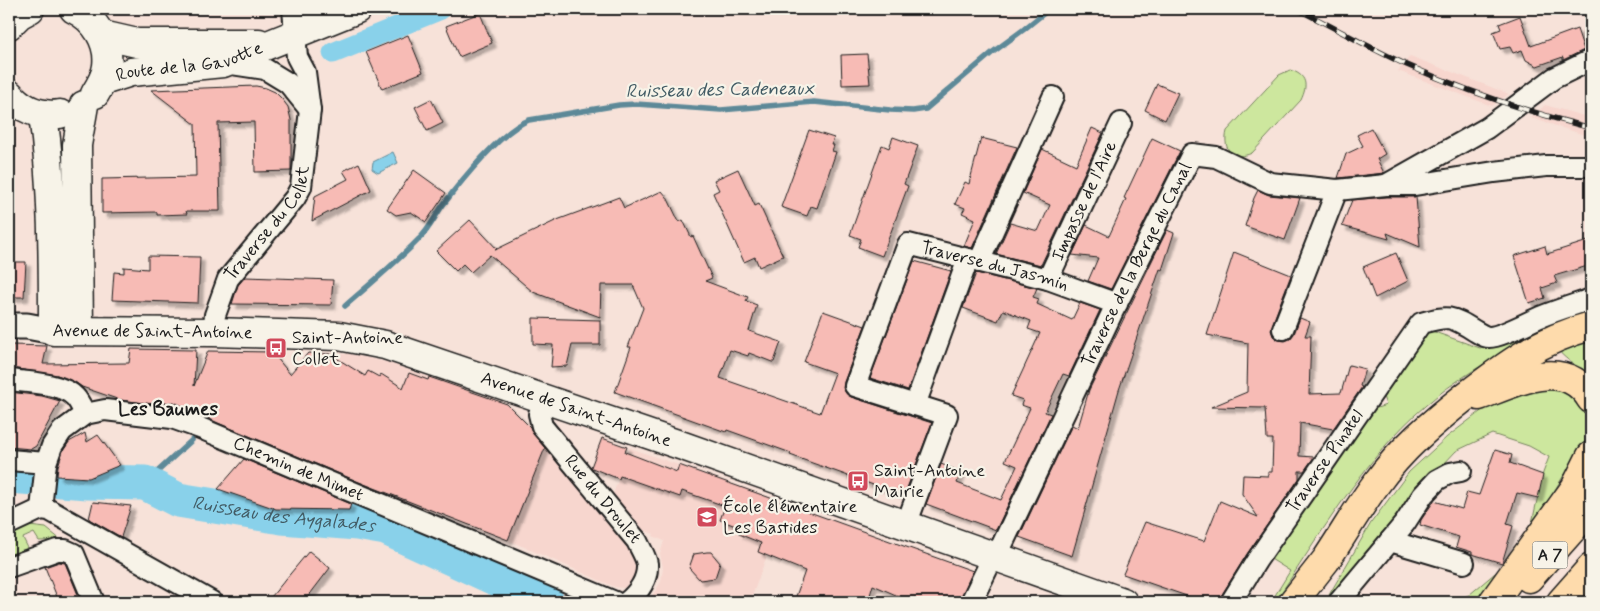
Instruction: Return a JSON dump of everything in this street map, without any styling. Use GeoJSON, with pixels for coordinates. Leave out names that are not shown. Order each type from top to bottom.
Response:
{"type":"FeatureCollection","features":[{"type":"Feature","properties":{"kind":"highway"},"geometry":{"type":"LineString","coordinates":[[1293,602],[1325,560],[1376,484],[1391,465],[1435,420],[1526,352],[1591,326]]}},
{"type":"Feature","properties":{"kind":"highway"},"geometry":{"type":"LineString","coordinates":[[1455,405],[1529,377],[1545,375],[1561,376],[1575,381],[1591,399]]}},
{"type":"Feature","properties":{"kind":"highway"},"geometry":{"type":"LineString","coordinates":[[1493,602],[1575,488],[1591,456]]}},
{"type":"Feature","properties":{"kind":"highway","name":"A 7"},"geometry":{"type":"LineString","coordinates":[[1508,602],[1591,508]]}},
{"type":"Feature","properties":{"kind":"highway"},"geometry":{"type":"LineString","coordinates":[[1315,602],[1325,560]]}},
{"type":"Feature","properties":{"kind":"highway","name":"A 7"},"geometry":{"type":"LineString","coordinates":[[1561,602],[1591,568]]}},
{"type":"Feature","properties":{"kind":"main road"},"geometry":{"type":"LineString","coordinates":[[9,25],[18,15],[30,9]]}},
{"type":"Feature","properties":{"kind":"main road","name":"Route de la Gavotte"},"geometry":{"type":"LineString","coordinates":[[87,18],[137,43],[288,29],[328,21],[357,9]]}},
{"type":"Feature","properties":{"kind":"main road"},"geometry":{"type":"LineString","coordinates":[[9,94],[16,102],[29,110],[43,114],[57,115],[71,112],[84,105],[95,94],[103,81],[107,66],[106,50],[87,18]]}},
{"type":"Feature","properties":{"kind":"main road","name":"Route de la Gavotte"},"geometry":{"type":"LineString","coordinates":[[103,81],[132,72],[224,63],[288,29]]}},
{"type":"Feature","properties":{"kind":"main road"},"geometry":{"type":"LineString","coordinates":[[66,330],[77,145],[84,105]]}},
{"type":"Feature","properties":{"kind":"main road"},"geometry":{"type":"LineString","coordinates":[[43,114],[49,175],[53,273],[66,330]]}},
{"type":"Feature","properties":{"kind":"main road","name":"Avenue de Saint-Antoine"},"geometry":{"type":"LineString","coordinates":[[66,330],[339,336],[385,345],[546,399],[1124,602]]}},
{"type":"Feature","properties":{"kind":"street","name":"Traverse du Collet"},"geometry":{"type":"LineString","coordinates":[[213,332],[214,315],[228,279],[236,266],[295,198],[301,187],[310,110],[305,72],[297,57],[288,29]]}},
{"type":"Feature","properties":{"kind":"street"},"geometry":{"type":"LineString","coordinates":[[1386,185],[1487,128],[1554,78],[1591,60]]}},
{"type":"Feature","properties":{"kind":"street"},"geometry":{"type":"LineString","coordinates":[[224,63],[265,69],[288,82],[310,110]]}},
{"type":"Feature","properties":{"kind":"street"},"geometry":{"type":"LineString","coordinates":[[915,405],[973,261],[1053,97]]}},
{"type":"Feature","properties":{"kind":"street","name":"Impasse de l'Aire"},"geometry":{"type":"LineString","coordinates":[[1048,279],[1121,123]]}},
{"type":"Feature","properties":{"kind":"street","name":"Traverse de la Berge du Canal"},"geometry":{"type":"LineString","coordinates":[[971,602],[993,556],[1002,544],[1117,304],[1192,154],[1216,157],[1270,183],[1337,190],[1386,185],[1415,185],[1532,167],[1591,166]]}},
{"type":"Feature","properties":{"kind":"street"},"geometry":{"type":"LineString","coordinates":[[1283,329],[1337,190]]}},
{"type":"Feature","properties":{"kind":"street","name":"Traverse du Jasmin"},"geometry":{"type":"LineString","coordinates":[[906,525],[947,415],[855,386],[908,244],[1048,279],[1117,304]]}},
{"type":"Feature","properties":{"kind":"street","name":"Traverse Pinatel"},"geometry":{"type":"LineString","coordinates":[[1231,602],[1257,560],[1421,323],[1443,317],[1457,319],[1481,335],[1488,337],[1496,336],[1541,316],[1591,298]]}},
{"type":"Feature","properties":{"kind":"street","name":"Avenue de Saint-Antoine"},"geometry":{"type":"LineString","coordinates":[[9,326],[66,330]]}},
{"type":"Feature","properties":{"kind":"street"},"geometry":{"type":"LineString","coordinates":[[9,380],[48,385],[66,391],[74,395],[85,414],[62,431],[52,446],[45,468],[42,503],[49,510],[212,602]]}},
{"type":"Feature","properties":{"kind":"street","name":"Rue du Droulet"},"geometry":{"type":"LineString","coordinates":[[546,399],[539,414],[542,426],[637,541],[647,563],[644,582],[637,594],[627,602]]}},
{"type":"Feature","properties":{"kind":"street","name":"Chemin de Mimet"},"geometry":{"type":"LineString","coordinates":[[85,414],[104,410],[172,418],[615,602]]}},
{"type":"Feature","properties":{"kind":"street"},"geometry":{"type":"LineString","coordinates":[[9,460],[45,468]]}},
{"type":"Feature","properties":{"kind":"street"},"geometry":{"type":"LineString","coordinates":[[1339,602],[1405,523],[1423,495],[1437,480],[1461,470]]}},
{"type":"Feature","properties":{"kind":"street"},"geometry":{"type":"LineString","coordinates":[[9,524],[42,503]]}},
{"type":"Feature","properties":{"kind":"street"},"geometry":{"type":"LineString","coordinates":[[1390,542],[1464,563]]}},
{"type":"Feature","properties":{"kind":"street"},"geometry":{"type":"LineString","coordinates":[[9,567],[57,550],[65,550],[74,554],[94,602]]}},
{"type":"Feature","properties":{"kind":"shaded area"},"geometry":{"type":"Polygon","coordinates":[[[1410,56],[1509,94],[1492,106],[1398,71],[1410,56]]]}},
{"type":"Feature","properties":{"kind":"shaded area"},"geometry":{"type":"Polygon","coordinates":[[[1545,105],[1591,118],[1591,137],[1531,118],[1545,105]]]}},
{"type":"Feature","properties":{"kind":"shaded area"},"geometry":{"type":"Polygon","coordinates":[[[308,353],[350,354],[386,362],[507,404],[547,444],[558,461],[634,550],[639,565],[629,586],[623,588],[615,587],[508,540],[403,500],[403,498],[220,424],[290,374],[308,353]]]}},
{"type":"Feature","properties":{"kind":"shaded area","name":"École élémentaire Les Bastides"},"geometry":{"type":"Polygon","coordinates":[[[630,448],[786,503],[750,602],[658,602],[650,599],[661,582],[663,568],[660,554],[664,541],[653,536],[654,534],[643,530],[613,494],[630,448]]]}},
{"type":"Feature","properties":{"kind":"green space"},"geometry":{"type":"Polygon","coordinates":[[[1290,70],[1303,78],[1305,90],[1301,100],[1252,153],[1240,156],[1235,155],[1228,149],[1226,144],[1227,131],[1279,75],[1290,70]]]}},
{"type":"Feature","properties":{"kind":"green space"},"geometry":{"type":"Polygon","coordinates":[[[1591,303],[1591,315],[1532,338],[1486,363],[1436,397],[1403,426],[1363,473],[1275,602],[1271,602],[1290,571],[1266,556],[1365,412],[1386,405],[1380,388],[1426,329],[1480,348],[1543,320],[1591,303]]]}},
{"type":"Feature","properties":{"kind":"green space"},"geometry":{"type":"Polygon","coordinates":[[[1591,337],[1591,379],[1557,349],[1591,337]]]}},
{"type":"Feature","properties":{"kind":"green space"},"geometry":{"type":"Polygon","coordinates":[[[1549,385],[1570,392],[1582,403],[1587,415],[1589,429],[1584,446],[1579,459],[1564,475],[1550,498],[1532,534],[1478,602],[1452,602],[1469,595],[1501,568],[1530,532],[1543,473],[1549,457],[1529,446],[1492,434],[1456,451],[1363,555],[1333,599],[1329,595],[1371,523],[1409,472],[1447,437],[1493,402],[1549,385]]]}},
{"type":"Feature","properties":{"kind":"green space"},"geometry":{"type":"Polygon","coordinates":[[[29,526],[46,528],[61,540],[39,541],[34,533],[23,538],[29,550],[9,561],[9,533],[29,526]]]}},
{"type":"Feature","properties":{"kind":"water"},"geometry":{"type":"Polygon","coordinates":[[[393,152],[398,163],[378,173],[372,169],[373,162],[393,152]]]}},
{"type":"Feature","properties":{"kind":"building"},"geometry":{"type":"Polygon","coordinates":[[[480,13],[492,43],[459,57],[446,26],[480,13]]]}},
{"type":"Feature","properties":{"kind":"building"},"geometry":{"type":"Polygon","coordinates":[[[1520,16],[1531,46],[1577,29],[1584,50],[1563,60],[1563,57],[1537,66],[1526,60],[1522,50],[1513,53],[1510,47],[1500,49],[1493,32],[1501,29],[1499,24],[1520,16]]]}},
{"type":"Feature","properties":{"kind":"building"},"geometry":{"type":"Polygon","coordinates":[[[408,35],[423,72],[382,89],[366,52],[408,35]]]}},
{"type":"Feature","properties":{"kind":"building"},"geometry":{"type":"Polygon","coordinates":[[[867,54],[870,84],[842,85],[841,55],[867,54]]]}},
{"type":"Feature","properties":{"kind":"building"},"geometry":{"type":"Polygon","coordinates":[[[1157,84],[1178,93],[1165,120],[1145,110],[1157,84]]]}},
{"type":"Feature","properties":{"kind":"building"},"geometry":{"type":"Polygon","coordinates":[[[256,86],[275,92],[288,107],[291,120],[291,171],[255,172],[254,122],[218,123],[220,211],[186,211],[187,214],[157,215],[157,212],[102,213],[102,179],[196,177],[195,124],[151,90],[256,86]]]}},
{"type":"Feature","properties":{"kind":"building"},"geometry":{"type":"Polygon","coordinates":[[[431,99],[443,123],[427,131],[415,107],[431,99]]]}},
{"type":"Feature","properties":{"kind":"building"},"geometry":{"type":"Polygon","coordinates":[[[1092,128],[1103,133],[1041,265],[996,254],[1010,223],[1038,231],[1050,205],[1023,193],[1042,149],[1076,165],[1092,128]]]}},
{"type":"Feature","properties":{"kind":"building"},"geometry":{"type":"Polygon","coordinates":[[[1371,128],[1385,154],[1377,159],[1384,173],[1338,178],[1346,154],[1363,146],[1357,135],[1371,128]]]}},
{"type":"Feature","properties":{"kind":"building"},"geometry":{"type":"Polygon","coordinates":[[[809,130],[834,138],[831,145],[834,145],[832,151],[836,152],[817,208],[811,206],[807,216],[781,207],[809,130]]]}},
{"type":"Feature","properties":{"kind":"building"},"geometry":{"type":"Polygon","coordinates":[[[893,137],[918,146],[904,184],[908,186],[882,256],[858,247],[861,239],[850,235],[882,145],[889,148],[893,137]]]}},
{"type":"Feature","properties":{"kind":"building"},"geometry":{"type":"Polygon","coordinates":[[[981,138],[1017,147],[972,248],[964,246],[975,219],[962,213],[965,208],[955,204],[965,182],[969,184],[981,138]]]}},
{"type":"Feature","properties":{"kind":"building"},"geometry":{"type":"Polygon","coordinates":[[[1152,138],[1180,151],[1111,289],[1088,281],[1098,258],[1072,255],[1086,225],[1109,236],[1126,199],[1124,198],[1152,138]]]}},
{"type":"Feature","properties":{"kind":"building"},"geometry":{"type":"Polygon","coordinates":[[[359,163],[371,190],[312,221],[315,196],[348,179],[343,171],[359,163]]]}},
{"type":"Feature","properties":{"kind":"building"},"geometry":{"type":"Polygon","coordinates":[[[738,169],[755,206],[759,204],[783,256],[759,267],[755,257],[744,262],[713,193],[719,190],[714,180],[738,169]]]}},
{"type":"Feature","properties":{"kind":"building"},"geometry":{"type":"Polygon","coordinates":[[[414,170],[446,193],[426,222],[411,212],[396,215],[387,209],[414,170]]]}},
{"type":"Feature","properties":{"kind":"building"},"geometry":{"type":"Polygon","coordinates":[[[1258,190],[1269,195],[1300,198],[1285,240],[1245,226],[1258,190]]]}},
{"type":"Feature","properties":{"kind":"building"},"geometry":{"type":"Polygon","coordinates":[[[662,191],[679,222],[683,220],[691,237],[693,236],[712,278],[705,281],[748,297],[746,301],[757,305],[749,331],[781,342],[774,362],[749,353],[748,356],[730,350],[720,378],[820,413],[835,373],[804,362],[823,311],[865,326],[844,382],[843,388],[846,393],[851,397],[932,423],[904,496],[790,455],[791,453],[615,392],[631,347],[628,347],[643,308],[633,285],[601,285],[600,317],[533,292],[490,255],[471,272],[463,264],[456,271],[436,251],[470,220],[497,249],[495,250],[557,220],[619,197],[624,208],[662,191]]]}},
{"type":"Feature","properties":{"kind":"building"},"geometry":{"type":"Polygon","coordinates":[[[1416,197],[1420,247],[1387,233],[1389,239],[1342,226],[1352,200],[1416,197]]]}},
{"type":"Feature","properties":{"kind":"building"},"geometry":{"type":"Polygon","coordinates":[[[1167,230],[1174,233],[1119,390],[1072,556],[1019,537],[1072,425],[1078,428],[1089,390],[1167,230]]]}},
{"type":"Feature","properties":{"kind":"building"},"geometry":{"type":"Polygon","coordinates":[[[1591,240],[1591,265],[1554,276],[1557,283],[1542,288],[1545,298],[1529,303],[1514,256],[1545,246],[1547,254],[1591,240]]]}},
{"type":"Feature","properties":{"kind":"building"},"geometry":{"type":"Polygon","coordinates":[[[1234,252],[1291,275],[1271,330],[1273,336],[1278,340],[1285,341],[1294,334],[1300,318],[1310,322],[1305,336],[1311,336],[1309,394],[1341,393],[1349,365],[1365,369],[1360,386],[1362,387],[1333,429],[1300,423],[1299,456],[1314,457],[1304,471],[1299,471],[1299,479],[1247,554],[1219,602],[1204,602],[1123,574],[1145,522],[1204,541],[1220,501],[1258,517],[1242,494],[1243,475],[1268,476],[1268,472],[1272,472],[1273,439],[1267,439],[1265,408],[1211,407],[1247,392],[1248,343],[1207,335],[1234,252]]]}},
{"type":"Feature","properties":{"kind":"building"},"geometry":{"type":"Polygon","coordinates":[[[1396,253],[1408,281],[1375,298],[1363,267],[1396,253]]]}},
{"type":"Feature","properties":{"kind":"building"},"geometry":{"type":"Polygon","coordinates":[[[148,256],[200,257],[198,303],[112,300],[114,272],[124,273],[124,267],[148,269],[148,256]]]}},
{"type":"Feature","properties":{"kind":"building"},"geometry":{"type":"Polygon","coordinates":[[[914,261],[951,271],[908,390],[870,378],[914,261]]]}},
{"type":"Feature","properties":{"kind":"building"},"geometry":{"type":"Polygon","coordinates":[[[9,262],[26,262],[24,297],[9,297],[9,262]]]}},
{"type":"Feature","properties":{"kind":"building"},"geometry":{"type":"Polygon","coordinates":[[[976,273],[1037,288],[1033,297],[1039,299],[1037,304],[1072,320],[1080,303],[1100,310],[1069,376],[1063,374],[1045,412],[1051,414],[996,530],[926,504],[941,464],[961,472],[957,483],[1001,500],[1017,466],[1005,461],[1030,408],[1021,405],[1023,400],[1011,396],[1040,333],[1028,329],[1031,321],[1003,310],[998,321],[963,308],[976,273]]]}},
{"type":"Feature","properties":{"kind":"building"},"geometry":{"type":"Polygon","coordinates":[[[245,277],[333,280],[331,305],[232,304],[238,285],[245,277]]]}},
{"type":"Feature","properties":{"kind":"building"},"geometry":{"type":"Polygon","coordinates":[[[533,318],[600,320],[600,345],[572,345],[567,366],[551,367],[553,345],[533,344],[533,318]]]}},
{"type":"Feature","properties":{"kind":"building"},"geometry":{"type":"Polygon","coordinates":[[[12,345],[47,346],[43,364],[129,363],[131,349],[196,350],[194,386],[208,351],[272,352],[290,374],[308,353],[330,354],[365,376],[368,371],[379,377],[381,374],[403,388],[409,373],[428,380],[429,377],[507,404],[530,427],[533,434],[545,448],[508,540],[359,482],[218,423],[174,402],[154,404],[120,400],[82,387],[57,375],[11,368],[12,345]]]}},
{"type":"Feature","properties":{"kind":"building"},"geometry":{"type":"Polygon","coordinates":[[[9,392],[42,396],[60,401],[36,446],[31,449],[9,447],[9,392]]]}},
{"type":"Feature","properties":{"kind":"building"},"geometry":{"type":"Polygon","coordinates":[[[85,433],[87,442],[98,435],[120,465],[89,478],[57,476],[63,451],[69,442],[85,433]]]}},
{"type":"Feature","properties":{"kind":"building"},"geometry":{"type":"Polygon","coordinates":[[[602,438],[627,447],[625,452],[677,472],[679,465],[973,571],[959,602],[912,602],[873,585],[868,602],[794,602],[805,571],[758,552],[761,543],[739,534],[741,528],[720,520],[725,506],[682,491],[680,497],[620,476],[619,479],[592,468],[602,438]]]}},
{"type":"Feature","properties":{"kind":"building"},"geometry":{"type":"Polygon","coordinates":[[[1495,450],[1512,455],[1510,463],[1543,475],[1538,498],[1517,493],[1507,524],[1513,526],[1502,563],[1456,547],[1459,537],[1420,525],[1421,520],[1434,501],[1462,509],[1467,492],[1479,495],[1495,450]]]}},
{"type":"Feature","properties":{"kind":"building"},"geometry":{"type":"Polygon","coordinates":[[[244,459],[351,504],[349,510],[276,509],[218,489],[244,459]]]}},
{"type":"Feature","properties":{"kind":"building"},"geometry":{"type":"Polygon","coordinates":[[[93,502],[131,506],[121,537],[89,519],[93,502]]]}},
{"type":"Feature","properties":{"kind":"building"},"geometry":{"type":"Polygon","coordinates":[[[309,551],[330,568],[304,602],[267,602],[309,551]]]}},
{"type":"Feature","properties":{"kind":"building"},"geometry":{"type":"Polygon","coordinates":[[[711,552],[720,563],[715,578],[700,580],[689,568],[694,554],[711,552]]]}},
{"type":"Feature","properties":{"kind":"building"},"geometry":{"type":"Polygon","coordinates":[[[59,562],[65,563],[81,602],[59,602],[45,567],[59,562]]]}},
{"type":"Feature","properties":{"kind":"waterway"},"geometry":{"type":"LineString","coordinates":[[333,53],[441,9]]}},
{"type":"Feature","properties":{"kind":"waterway","name":"Ruisseau des Cadeneaux"},"geometry":{"type":"LineString","coordinates":[[345,306],[423,235],[443,205],[483,157],[507,134],[529,120],[619,105],[636,104],[721,110],[814,102],[890,110],[913,111],[926,109],[993,52],[1049,9]]}},
{"type":"Feature","properties":{"kind":"waterway","name":"Ruisseau des Cadeneaux"},"geometry":{"type":"LineString","coordinates":[[145,483],[192,440]]}},
{"type":"Feature","properties":{"kind":"waterway","name":"Ruisseau des Aygalades"},"geometry":{"type":"LineString","coordinates":[[9,476],[88,482],[145,483],[178,500],[282,517],[357,523],[386,528],[547,602]]}},
{"type":"Feature","properties":{"kind":"railway"},"geometry":{"type":"LineString","coordinates":[[1297,9],[1379,52],[1429,75],[1498,100],[1591,128]]}},
{"type":"Feature","properties":{"kind":"place","name":"Saint-Antoine Collet"},"geometry":{"type":"Point","coordinates":[276,348]}},
{"type":"Feature","properties":{"kind":"place","name":"Saint-Antoine Mairie"},"geometry":{"type":"Point","coordinates":[858,481]}},
{"type":"Feature","properties":{"kind":"place","name":"École élémentaire Les Bastides"},"geometry":{"type":"Point","coordinates":[707,517]}},
{"type":"Feature","properties":{"kind":"district","name":"Les Baumes"},"geometry":{"type":"Point","coordinates":[168,409]}}]}
